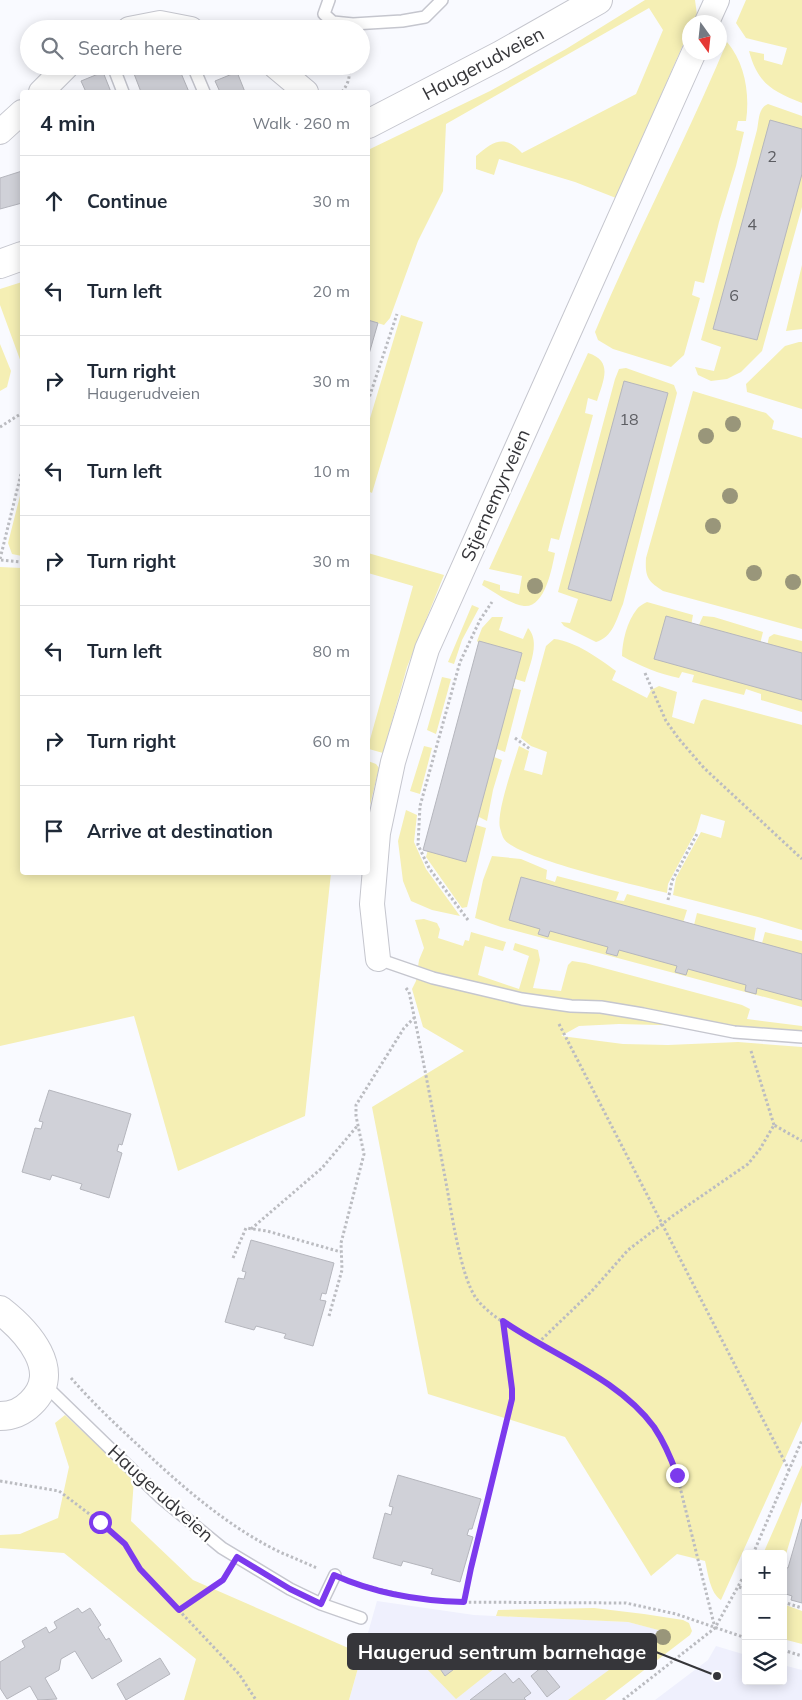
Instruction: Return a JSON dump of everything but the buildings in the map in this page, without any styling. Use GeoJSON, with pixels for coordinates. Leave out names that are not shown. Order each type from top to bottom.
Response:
{"type":"FeatureCollection","features":[{"type":"Feature","properties":{"kind":"street","name":"Haugerudveien"},"geometry":{"type":"LineString","coordinates":[[370,123],[501,55],[598,0]]}},
{"type":"Feature","properties":{"kind":"street"},"geometry":{"type":"LineString","coordinates":[[710,15],[717,0]]}},
{"type":"Feature","properties":{"kind":"street","name":"Stjernemyrveien"},"geometry":{"type":"LineString","coordinates":[[378,959],[372,904],[378,833],[393,762],[427,649],[690,60]]}},
{"type":"Feature","properties":{"kind":"street"},"geometry":{"type":"LineString","coordinates":[[43,90],[58,75]]}},
{"type":"Feature","properties":{"kind":"street"},"geometry":{"type":"LineString","coordinates":[[286,75],[304,90]]}},
{"type":"Feature","properties":{"kind":"street"},"geometry":{"type":"LineString","coordinates":[[0,132],[20,114]]}},
{"type":"Feature","properties":{"kind":"street"},"geometry":{"type":"LineString","coordinates":[[0,264],[20,257]]}},
{"type":"Feature","properties":{"kind":"street"},"geometry":{"type":"LineString","coordinates":[[0,1310],[32,1341],[42,1360],[44,1379],[43,1388],[38,1397],[25,1410],[10,1416],[0,1416]]}},
{"type":"Feature","properties":{"kind":"lane"},"geometry":{"type":"LineString","coordinates":[[329,0],[324,14],[331,20]]}},
{"type":"Feature","properties":{"kind":"lane"},"geometry":{"type":"LineString","coordinates":[[370,23],[426,17],[442,0]]}},
{"type":"Feature","properties":{"kind":"lane"},"geometry":{"type":"LineString","coordinates":[[116,75],[122,90]]}},
{"type":"Feature","properties":{"kind":"lane"},"geometry":{"type":"LineString","coordinates":[[197,75],[203,90]]}},
{"type":"Feature","properties":{"kind":"lane"},"geometry":{"type":"LineString","coordinates":[[378,959],[432,978],[522,999],[601,1007],[745,1033],[802,1037]]}},
{"type":"Feature","properties":{"kind":"lane","name":"Haugerudveien"},"geometry":{"type":"LineString","coordinates":[[52,1392],[160,1497],[222,1548],[290,1589],[321,1604],[361,1618]]}},
{"type":"Feature","properties":{"kind":"lane"},"geometry":{"type":"LineString","coordinates":[[321,1604],[334,1575]]}},
{"type":"Feature","properties":{"kind":"path"},"geometry":{"type":"LineString","coordinates":[[344,90],[348,84],[350,75]]}},
{"type":"Feature","properties":{"kind":"path"},"geometry":{"type":"LineString","coordinates":[[370,395],[397,314]]}},
{"type":"Feature","properties":{"kind":"path"},"geometry":{"type":"LineString","coordinates":[[0,427],[20,414]]}},
{"type":"Feature","properties":{"kind":"path"},"geometry":{"type":"LineString","coordinates":[[20,478],[0,560],[20,562]]}},
{"type":"Feature","properties":{"kind":"path"},"geometry":{"type":"LineString","coordinates":[[468,920],[429,868],[418,845],[420,806],[460,662],[480,620],[492,602]]}},
{"type":"Feature","properties":{"kind":"path"},"geometry":{"type":"LineString","coordinates":[[645,673],[666,721],[679,739],[704,768],[802,859]]}},
{"type":"Feature","properties":{"kind":"path"},"geometry":{"type":"LineString","coordinates":[[515,738],[530,748]]}},
{"type":"Feature","properties":{"kind":"path"},"geometry":{"type":"LineString","coordinates":[[668,900],[672,881],[698,832]]}},
{"type":"Feature","properties":{"kind":"path"},"geometry":{"type":"LineString","coordinates":[[378,959],[385,964],[408,992],[453,1218],[468,1281],[475,1296],[483,1307],[503,1321],[618,1392],[637,1408],[658,1434],[668,1452],[677,1475],[713,1612],[715,1628]]}},
{"type":"Feature","properties":{"kind":"path"},"geometry":{"type":"LineString","coordinates":[[548,1003],[789,1470]]}},
{"type":"Feature","properties":{"kind":"path"},"geometry":{"type":"LineString","coordinates":[[329,1316],[342,1270],[341,1243],[344,1229],[364,1154],[356,1116],[356,1104],[404,1028],[414,1018]]}},
{"type":"Feature","properties":{"kind":"path"},"geometry":{"type":"LineString","coordinates":[[745,1033],[774,1125],[802,1141]]}},
{"type":"Feature","properties":{"kind":"path"},"geometry":{"type":"LineString","coordinates":[[251,1229],[322,1168],[358,1125]]}},
{"type":"Feature","properties":{"kind":"path"},"geometry":{"type":"LineString","coordinates":[[538,1343],[591,1292],[628,1250],[748,1164],[760,1149],[774,1125]]}},
{"type":"Feature","properties":{"kind":"path"},"geometry":{"type":"LineString","coordinates":[[233,1258],[246,1228],[341,1252]]}},
{"type":"Feature","properties":{"kind":"path"},"geometry":{"type":"LineString","coordinates":[[464,1602],[512,1399],[503,1321]]}},
{"type":"Feature","properties":{"kind":"path"},"geometry":{"type":"LineString","coordinates":[[70,1376],[106,1415],[167,1473],[195,1496],[257,1539],[281,1553],[354,1584],[411,1597],[446,1602],[626,1603],[676,1614],[742,1637]]}},
{"type":"Feature","properties":{"kind":"path"},"geometry":{"type":"LineString","coordinates":[[755,1550],[802,1440]]}},
{"type":"Feature","properties":{"kind":"path"},"geometry":{"type":"LineString","coordinates":[[0,1481],[59,1491],[100,1522],[125,1544],[140,1569],[239,1674],[256,1700]]}},
{"type":"Feature","properties":{"kind":"path"},"geometry":{"type":"LineString","coordinates":[[179,1610],[223,1580],[237,1557]]}},
{"type":"Feature","properties":{"kind":"path"},"geometry":{"type":"LineString","coordinates":[[623,1700],[715,1628],[742,1581]]}},
{"type":"Feature","properties":{"kind":"path"},"geometry":{"type":"LineString","coordinates":[[787,1603],[802,1608]]}},
{"type":"Feature","properties":{"kind":"path"},"geometry":{"type":"LineString","coordinates":[[787,1651],[802,1656]]}},
{"type":"Feature","properties":{"kind":"shaded area"},"geometry":{"type":"Polygon","coordinates":[[[645,0],[695,0],[697,15],[682,15],[682,47],[616,198],[575,182],[499,159],[494,175],[476,169],[476,156],[494,143],[499,142],[510,143],[522,153],[636,94],[663,30],[649,8],[446,124],[443,191],[418,241],[390,318],[384,325],[370,321],[370,149],[490,91],[566,49],[645,0]]]}},
{"type":"Feature","properties":{"kind":"shaded area"},"geometry":{"type":"Polygon","coordinates":[[[746,0],[802,0],[802,103],[774,90],[762,79],[757,71],[749,51],[764,54],[764,60],[782,65],[787,48],[746,38],[736,23],[746,0]]]}},
{"type":"Feature","properties":{"kind":"shaded area"},"geometry":{"type":"Polygon","coordinates":[[[727,42],[738,59],[745,79],[746,121],[738,121],[736,130],[744,132],[704,283],[695,281],[692,295],[700,298],[684,355],[671,367],[613,349],[598,340],[595,332],[719,60],[727,60],[727,42]]]}},
{"type":"Feature","properties":{"kind":"shaded area"},"geometry":{"type":"Polygon","coordinates":[[[768,104],[802,116],[802,207],[762,351],[741,372],[727,379],[711,381],[698,375],[695,367],[714,371],[721,347],[701,340],[757,130],[759,115],[762,108],[768,104]]]}},
{"type":"Feature","properties":{"kind":"shaded area"},"geometry":{"type":"Polygon","coordinates":[[[802,265],[802,329],[786,331],[802,265]]]}},
{"type":"Feature","properties":{"kind":"shaded area"},"geometry":{"type":"Polygon","coordinates":[[[20,283],[20,360],[0,305],[0,289],[20,283]]]}},
{"type":"Feature","properties":{"kind":"shaded area"},"geometry":{"type":"Polygon","coordinates":[[[401,315],[423,322],[372,493],[370,492],[370,418],[401,315]]]}},
{"type":"Feature","properties":{"kind":"shaded area"},"geometry":{"type":"Polygon","coordinates":[[[802,342],[802,409],[747,392],[746,384],[785,346],[802,342]]]}},
{"type":"Feature","properties":{"kind":"shaded area"},"geometry":{"type":"Polygon","coordinates":[[[0,344],[11,371],[7,387],[0,391],[0,344]]]}},
{"type":"Feature","properties":{"kind":"shaded area"},"geometry":{"type":"Polygon","coordinates":[[[588,353],[601,361],[604,366],[604,379],[597,401],[588,398],[585,413],[593,415],[559,540],[551,538],[548,551],[555,553],[549,577],[537,601],[531,605],[518,605],[482,585],[484,580],[500,585],[500,590],[519,594],[522,576],[489,569],[588,353]]]}},
{"type":"Feature","properties":{"kind":"shaded area"},"geometry":{"type":"Polygon","coordinates":[[[626,368],[674,385],[677,393],[623,604],[610,632],[602,640],[596,642],[564,626],[561,622],[570,623],[578,599],[558,592],[615,379],[619,369],[626,368]]]}},
{"type":"Feature","properties":{"kind":"shaded area"},"geometry":{"type":"Polygon","coordinates":[[[693,391],[766,413],[774,421],[772,429],[802,438],[802,629],[663,591],[648,578],[646,558],[693,391]]]}},
{"type":"Feature","properties":{"kind":"shaded area"},"geometry":{"type":"Polygon","coordinates":[[[20,496],[20,556],[12,554],[8,543],[20,496]]]}},
{"type":"Feature","properties":{"kind":"shaded area"},"geometry":{"type":"Polygon","coordinates":[[[370,554],[444,575],[407,667],[383,753],[370,749],[370,739],[413,586],[370,574],[370,554]]]}},
{"type":"Feature","properties":{"kind":"shaded area"},"geometry":{"type":"Polygon","coordinates":[[[0,567],[20,568],[20,875],[331,875],[305,1116],[178,1171],[134,1016],[0,1046],[0,567]]]}},
{"type":"Feature","properties":{"kind":"shaded area"},"geometry":{"type":"Polygon","coordinates":[[[647,602],[693,615],[691,626],[698,627],[703,616],[714,617],[763,632],[760,644],[767,646],[769,637],[774,634],[802,641],[802,712],[761,700],[761,694],[746,689],[744,695],[692,682],[694,675],[682,672],[679,678],[650,669],[622,656],[624,638],[630,619],[641,605],[647,602]]]}},
{"type":"Feature","properties":{"kind":"shaded area"},"geometry":{"type":"Polygon","coordinates":[[[472,605],[479,608],[462,640],[454,664],[448,662],[472,605]]]}},
{"type":"Feature","properties":{"kind":"shaded area"},"geometry":{"type":"Polygon","coordinates":[[[492,617],[503,617],[499,630],[523,639],[528,628],[534,640],[534,647],[525,682],[515,679],[513,688],[521,690],[505,752],[497,749],[494,757],[502,760],[493,790],[487,821],[479,817],[476,825],[486,828],[467,907],[462,908],[426,857],[480,644],[477,641],[482,628],[492,617]]]}},
{"type":"Feature","properties":{"kind":"shaded area"},"geometry":{"type":"Polygon","coordinates":[[[554,639],[570,643],[595,656],[616,671],[612,680],[647,698],[651,690],[659,686],[677,692],[672,717],[694,724],[701,701],[704,699],[802,725],[802,930],[673,895],[676,878],[701,832],[721,838],[725,821],[701,814],[696,831],[668,884],[667,893],[553,863],[513,846],[504,839],[499,821],[506,788],[519,746],[529,751],[524,770],[542,775],[547,752],[531,746],[521,738],[546,646],[554,639]]]}},
{"type":"Feature","properties":{"kind":"shaded area"},"geometry":{"type":"Polygon","coordinates":[[[442,677],[451,679],[436,734],[427,730],[442,677]]]}},
{"type":"Feature","properties":{"kind":"shaded area"},"geometry":{"type":"Polygon","coordinates":[[[424,746],[432,748],[420,794],[410,791],[424,746]]]}},
{"type":"Feature","properties":{"kind":"shaded area"},"geometry":{"type":"Polygon","coordinates":[[[370,762],[376,764],[379,768],[370,805],[370,762]]]}},
{"type":"Feature","properties":{"kind":"shaded area"},"geometry":{"type":"Polygon","coordinates":[[[406,810],[417,815],[414,842],[426,869],[460,916],[432,910],[411,901],[403,881],[398,841],[406,810]]]}},
{"type":"Feature","properties":{"kind":"shaded area"},"geometry":{"type":"Polygon","coordinates":[[[492,856],[521,859],[547,870],[546,879],[555,882],[557,876],[619,892],[616,900],[624,901],[627,894],[687,910],[682,926],[693,929],[697,913],[756,928],[753,945],[761,947],[765,932],[802,941],[802,1007],[501,927],[475,918],[483,880],[492,856]]]}},
{"type":"Feature","properties":{"kind":"shaded area"},"geometry":{"type":"Polygon","coordinates":[[[424,919],[437,923],[440,929],[438,938],[463,946],[465,940],[469,941],[471,932],[506,942],[503,951],[485,946],[478,975],[519,989],[529,956],[513,950],[515,943],[538,950],[540,960],[533,988],[561,991],[568,965],[572,961],[742,1005],[750,1009],[747,1019],[802,1026],[802,1033],[738,1027],[619,1024],[579,1026],[561,1036],[623,1044],[668,1045],[738,1042],[802,1047],[802,1421],[721,1600],[714,1593],[705,1561],[677,1554],[651,1576],[565,1437],[428,1394],[372,1107],[464,1051],[423,1027],[412,989],[416,981],[419,960],[424,948],[415,920],[424,919]]]}},
{"type":"Feature","properties":{"kind":"shaded area"},"geometry":{"type":"Polygon","coordinates":[[[65,1415],[134,1479],[131,1521],[193,1580],[362,1654],[349,1700],[184,1700],[196,1659],[64,1553],[0,1548],[0,1535],[20,1534],[58,1518],[69,1467],[55,1423],[65,1415]]]}},
{"type":"Feature","properties":{"kind":"shaded area"},"geometry":{"type":"Polygon","coordinates":[[[802,1465],[802,1501],[787,1551],[765,1550],[802,1465]]]}},
{"type":"Feature","properties":{"kind":"shaded area"},"geometry":{"type":"Polygon","coordinates":[[[377,1601],[474,1615],[628,1622],[663,1631],[568,1700],[349,1700],[377,1601]]]}},
{"type":"Feature","properties":{"kind":"shaded area"},"geometry":{"type":"Polygon","coordinates":[[[787,1605],[802,1611],[802,1644],[787,1640],[787,1605]]]}},
{"type":"Feature","properties":{"kind":"shaded area"},"geometry":{"type":"Polygon","coordinates":[[[594,1608],[683,1620],[689,1623],[692,1631],[690,1635],[605,1700],[568,1700],[662,1631],[628,1622],[496,1616],[498,1610],[594,1608]]]}},
{"type":"Feature","properties":{"kind":"shaded area"},"geometry":{"type":"Polygon","coordinates":[[[466,1635],[491,1637],[509,1657],[456,1699],[425,1667],[466,1635]]]}},
{"type":"Feature","properties":{"kind":"shaded area"},"geometry":{"type":"Polygon","coordinates":[[[716,1646],[742,1654],[742,1685],[787,1685],[787,1666],[802,1670],[802,1700],[655,1700],[708,1660],[716,1646]]]}},
{"type":"Feature","properties":{"kind":"place","name":"Haugerud sentrum barnehage"},"geometry":{"type":"Point","coordinates":[717,1676]}},
{"type":"Feature","properties":{"kind":"route"},"geometry":{"type":"LineString","coordinates":[[100,1522],[125,1544],[140,1569],[179,1610],[223,1580],[237,1557],[290,1589],[321,1604],[334,1575],[354,1584],[411,1597],[446,1602],[464,1602],[512,1399],[503,1321],[607,1384],[637,1408],[658,1434],[668,1452],[677,1475]]}}]}
